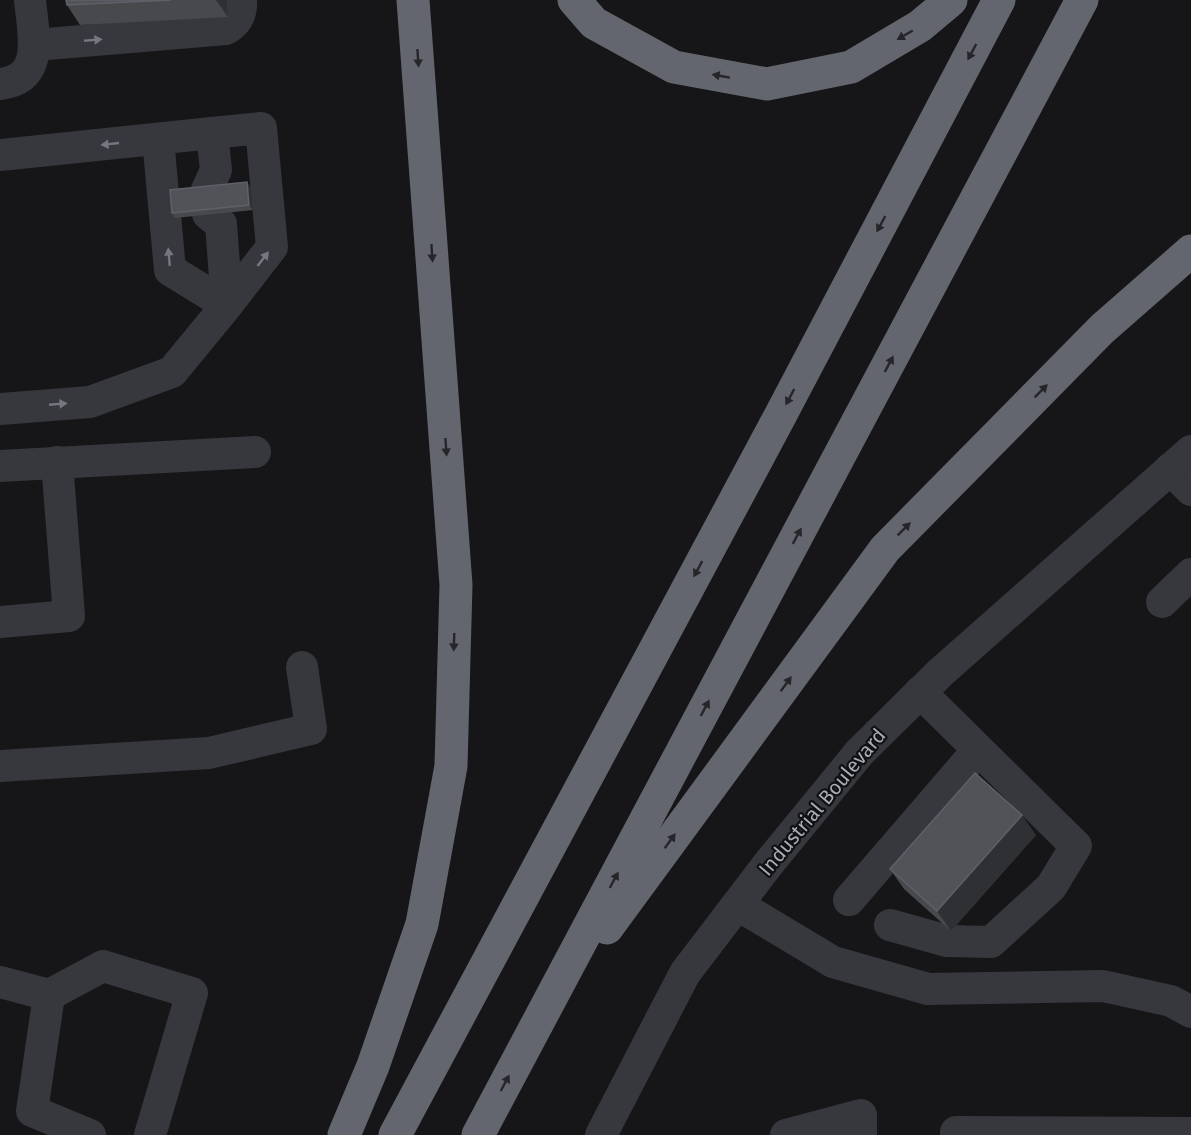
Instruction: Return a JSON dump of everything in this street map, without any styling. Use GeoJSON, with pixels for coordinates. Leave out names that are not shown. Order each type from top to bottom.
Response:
{"type":"FeatureCollection","features":[{"type":"Feature","properties":{"kind":"highway"},"geometry":{"type":"LineString","coordinates":[[344,1135],[373,1066],[422,924],[451,766],[456,585],[413,0]]}},
{"type":"Feature","properties":{"kind":"highway"},"geometry":{"type":"LineString","coordinates":[[574,0],[594,23],[674,67],[767,84],[851,67],[920,26],[951,0]]}},
{"type":"Feature","properties":{"kind":"highway"},"geometry":{"type":"LineString","coordinates":[[395,1135],[779,418],[999,0]]}},
{"type":"Feature","properties":{"kind":"highway"},"geometry":{"type":"LineString","coordinates":[[478,1135],[1082,0]]}},
{"type":"Feature","properties":{"kind":"highway"},"geometry":{"type":"LineString","coordinates":[[537,1024],[885,549],[1102,330],[1191,251]]}},
{"type":"Feature","properties":{"kind":"street"},"geometry":{"type":"LineString","coordinates":[[0,84],[22,77],[32,64],[34,45],[30,0]]}},
{"type":"Feature","properties":{"kind":"street"},"geometry":{"type":"LineString","coordinates":[[34,45],[226,28],[234,24],[240,16],[241,0]]}},
{"type":"Feature","properties":{"kind":"street"},"geometry":{"type":"LineString","coordinates":[[0,155],[261,128],[272,247],[172,372],[90,402],[0,409]]}},
{"type":"Feature","properties":{"kind":"street"},"geometry":{"type":"LineString","coordinates":[[213,133],[227,305]]}},
{"type":"Feature","properties":{"kind":"street"},"geometry":{"type":"LineString","coordinates":[[158,140],[170,270],[227,305]]}},
{"type":"Feature","properties":{"kind":"street"},"geometry":{"type":"LineString","coordinates":[[0,466],[255,452]]}},
{"type":"Feature","properties":{"kind":"street"},"geometry":{"type":"LineString","coordinates":[[0,622],[69,616],[57,462]]}},
{"type":"Feature","properties":{"kind":"street","name":"Industrial Boulevard"},"geometry":{"type":"LineString","coordinates":[[601,1135],[685,973],[858,753],[920,693],[1184,470]]}},
{"type":"Feature","properties":{"kind":"street"},"geometry":{"type":"LineString","coordinates":[[1162,602],[1191,574]]}},
{"type":"Feature","properties":{"kind":"street"},"geometry":{"type":"LineString","coordinates":[[0,766],[209,753],[311,729],[302,667]]}},
{"type":"Feature","properties":{"kind":"street"},"geometry":{"type":"LineString","coordinates":[[890,925],[947,941],[991,942],[1051,887],[1076,846],[920,693]]}},
{"type":"Feature","properties":{"kind":"street"},"geometry":{"type":"LineString","coordinates":[[849,900],[978,750]]}},
{"type":"Feature","properties":{"kind":"street"},"geometry":{"type":"LineString","coordinates":[[738,904],[833,962],[928,989],[1103,986],[1171,1001],[1191,1012]]}},
{"type":"Feature","properties":{"kind":"street"},"geometry":{"type":"LineString","coordinates":[[0,982],[49,995],[103,966],[192,993],[150,1135]]}},
{"type":"Feature","properties":{"kind":"street"},"geometry":{"type":"LineString","coordinates":[[49,995],[32,1112],[90,1135]]}},
{"type":"Feature","properties":{"kind":"street"},"geometry":{"type":"LineString","coordinates":[[786,1135],[861,1116],[861,1135]]}},
{"type":"Feature","properties":{"kind":"street"},"geometry":{"type":"LineString","coordinates":[[956,1135],[956,1132],[1191,1133]]}},
{"type":"Feature","properties":{"kind":"building"},"geometry":{"type":"Polygon","coordinates":[[[66,0],[171,0],[67,5],[66,0]]]}},
{"type":"Feature","properties":{"kind":"building"},"geometry":{"type":"Polygon","coordinates":[[[247,182],[249,205],[172,213],[170,190],[247,182]]]}},
{"type":"Feature","properties":{"kind":"building"},"geometry":{"type":"Polygon","coordinates":[[[975,773],[1022,815],[937,911],[890,869],[975,773]]]}}]}
